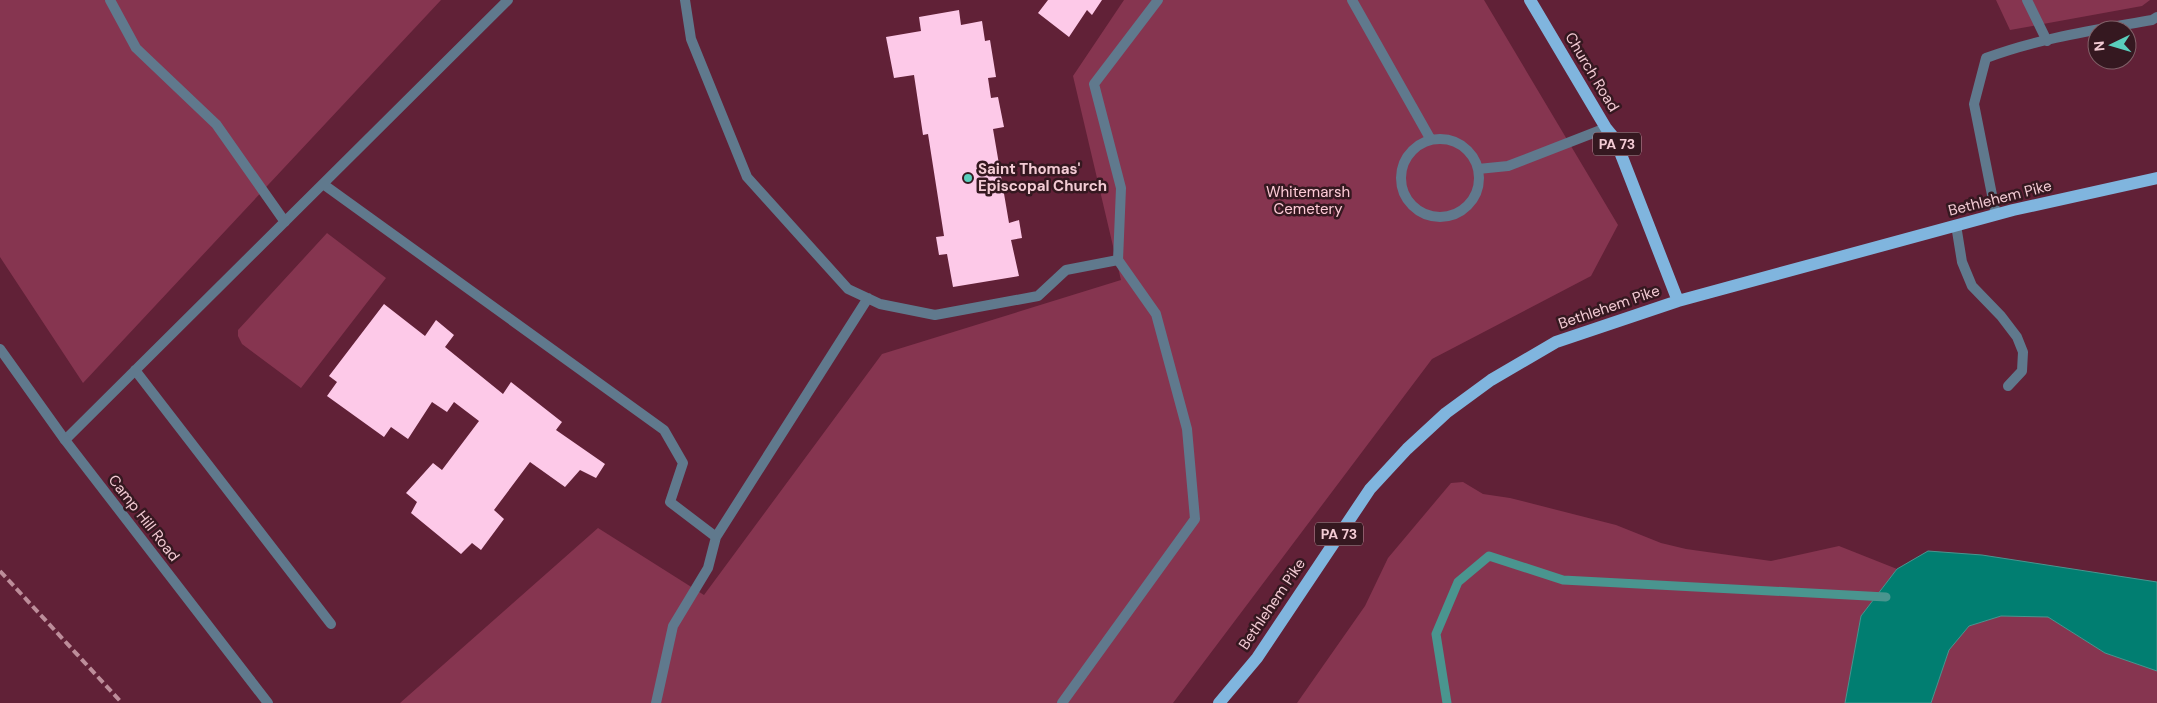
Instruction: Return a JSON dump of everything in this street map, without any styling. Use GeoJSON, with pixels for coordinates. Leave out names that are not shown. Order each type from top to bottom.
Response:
{"type":"FeatureCollection","features":[{"type":"Feature","properties":{"kind":"main road","name":"Church Road"},"geometry":{"type":"LineString","coordinates":[[1530,0],[1606,128],[1615,139],[1678,300]]}},
{"type":"Feature","properties":{"kind":"main road","name":"Bethlehem Pike"},"geometry":{"type":"LineString","coordinates":[[1219,703],[1257,658],[1370,489],[1446,413],[1491,380],[1556,342],[1678,300],[1996,215],[2157,178]]}},
{"type":"Feature","properties":{"kind":"street"},"geometry":{"type":"LineString","coordinates":[[110,0],[136,48],[216,124],[285,222]]}},
{"type":"Feature","properties":{"kind":"street"},"geometry":{"type":"LineString","coordinates":[[65,440],[508,0]]}},
{"type":"Feature","properties":{"kind":"street"},"geometry":{"type":"LineString","coordinates":[[685,0],[691,39],[747,177],[848,289],[880,304],[935,315],[1038,296],[1066,270],[1118,260]]}},
{"type":"Feature","properties":{"kind":"street"},"geometry":{"type":"LineString","coordinates":[[1062,703],[1195,519],[1187,429],[1156,314],[1118,260],[1121,188],[1094,84],[1158,0]]}},
{"type":"Feature","properties":{"kind":"street"},"geometry":{"type":"LineString","coordinates":[[1352,0],[1432,140]]}},
{"type":"Feature","properties":{"kind":"street"},"geometry":{"type":"LineString","coordinates":[[2027,0],[2047,41]]}},
{"type":"Feature","properties":{"kind":"street"},"geometry":{"type":"LineString","coordinates":[[1996,215],[1974,104],[1986,58],[2018,46],[2047,41],[2066,35],[2152,20],[2157,17]]}},
{"type":"Feature","properties":{"kind":"street"},"geometry":{"type":"LineString","coordinates":[[1478,169],[1508,166],[1606,128]]}},
{"type":"Feature","properties":{"kind":"street"},"geometry":{"type":"LineString","coordinates":[[1432,140],[1449,141],[1465,149],[1473,158],[1478,169],[1479,182],[1476,195],[1468,206],[1458,214],[1445,217],[1432,217],[1420,212],[1410,203],[1404,191],[1401,178],[1403,166],[1410,154],[1420,145],[1432,140]]}},
{"type":"Feature","properties":{"kind":"street"},"geometry":{"type":"LineString","coordinates":[[323,184],[664,430],[683,463],[670,502],[716,537]]}},
{"type":"Feature","properties":{"kind":"street"},"geometry":{"type":"LineString","coordinates":[[1956,226],[1962,262],[1972,286],[2001,316],[2017,337],[2023,352],[2022,371],[2008,386]]}},
{"type":"Feature","properties":{"kind":"street"},"geometry":{"type":"LineString","coordinates":[[656,703],[673,626],[708,568],[716,537],[868,298]]}},
{"type":"Feature","properties":{"kind":"street","name":"Camp Hill Road"},"geometry":{"type":"LineString","coordinates":[[0,349],[65,440],[268,703]]}},
{"type":"Feature","properties":{"kind":"street"},"geometry":{"type":"LineString","coordinates":[[135,370],[331,624]]}},
{"type":"Feature","properties":{"kind":"green space"},"geometry":{"type":"Polygon","coordinates":[[[0,0],[441,0],[83,383],[0,257],[0,0]]]}},
{"type":"Feature","properties":{"kind":"green space","name":"Whitemarsh Cemetery"},"geometry":{"type":"Polygon","coordinates":[[[1124,0],[1484,0],[1618,225],[1591,276],[1432,359],[1173,703],[400,703],[598,528],[704,595],[882,354],[1121,280],[1073,76],[1124,0]]]}},
{"type":"Feature","properties":{"kind":"green space"},"geometry":{"type":"Polygon","coordinates":[[[1996,0],[2150,0],[2142,6],[2010,30],[1996,0]]]}},
{"type":"Feature","properties":{"kind":"green space"},"geometry":{"type":"Polygon","coordinates":[[[327,233],[386,278],[301,388],[242,344],[238,336],[238,330],[327,233]]]}},
{"type":"Feature","properties":{"kind":"green space"},"geometry":{"type":"Polygon","coordinates":[[[1463,482],[1483,494],[1510,498],[1616,525],[1661,543],[1686,549],[1771,561],[1839,546],[1897,569],[1861,616],[1845,703],[1297,703],[1365,606],[1388,558],[1451,483],[1463,482]]]}},
{"type":"Feature","properties":{"kind":"green space"},"geometry":{"type":"Polygon","coordinates":[[[2001,616],[2048,617],[2105,653],[2157,671],[2157,703],[1931,703],[1949,650],[1969,626],[2001,616]]]}},
{"type":"Feature","properties":{"kind":"shaded area"},"geometry":{"type":"Polygon","coordinates":[[[1928,551],[1982,555],[2157,582],[2157,671],[2105,653],[2048,617],[2001,616],[1969,626],[1949,650],[1931,703],[1845,703],[1861,616],[1897,569],[1928,551]]]}},
{"type":"Feature","properties":{"kind":"building"},"geometry":{"type":"Polygon","coordinates":[[[1048,0],[1102,0],[1092,15],[1087,10],[1069,37],[1038,13],[1048,0]]]}},
{"type":"Feature","properties":{"kind":"building","name":"Saint Thomas' Episcopal Church"},"geometry":{"type":"Polygon","coordinates":[[[959,10],[961,25],[982,21],[985,41],[990,40],[996,77],[988,78],[991,98],[998,97],[1004,127],[993,129],[1009,223],[1019,220],[1022,238],[1011,240],[1019,276],[953,287],[947,254],[939,255],[936,237],[944,236],[928,134],[923,135],[914,75],[894,78],[886,37],[921,31],[919,17],[959,10]]]}},
{"type":"Feature","properties":{"kind":"building"},"geometry":{"type":"Polygon","coordinates":[[[384,304],[425,336],[436,320],[454,335],[445,347],[503,394],[511,382],[562,422],[556,430],[605,464],[596,478],[580,470],[565,487],[530,462],[494,510],[504,519],[481,550],[472,543],[461,554],[411,513],[417,502],[406,493],[433,463],[442,470],[479,421],[454,402],[447,412],[432,402],[408,439],[391,427],[384,437],[327,396],[337,382],[329,376],[384,304]]]}},
{"type":"Feature","properties":{"kind":"waterway"},"geometry":{"type":"LineString","coordinates":[[1447,703],[1436,634],[1458,582],[1489,556],[1563,580],[1886,597]]}},
{"type":"Feature","properties":{"kind":"railway"},"geometry":{"type":"LineString","coordinates":[[0,571],[122,703]]}},
{"type":"Feature","properties":{"kind":"place","name":"Saint Thomas' Episcopal Church"},"geometry":{"type":"Point","coordinates":[968,178]}}]}
